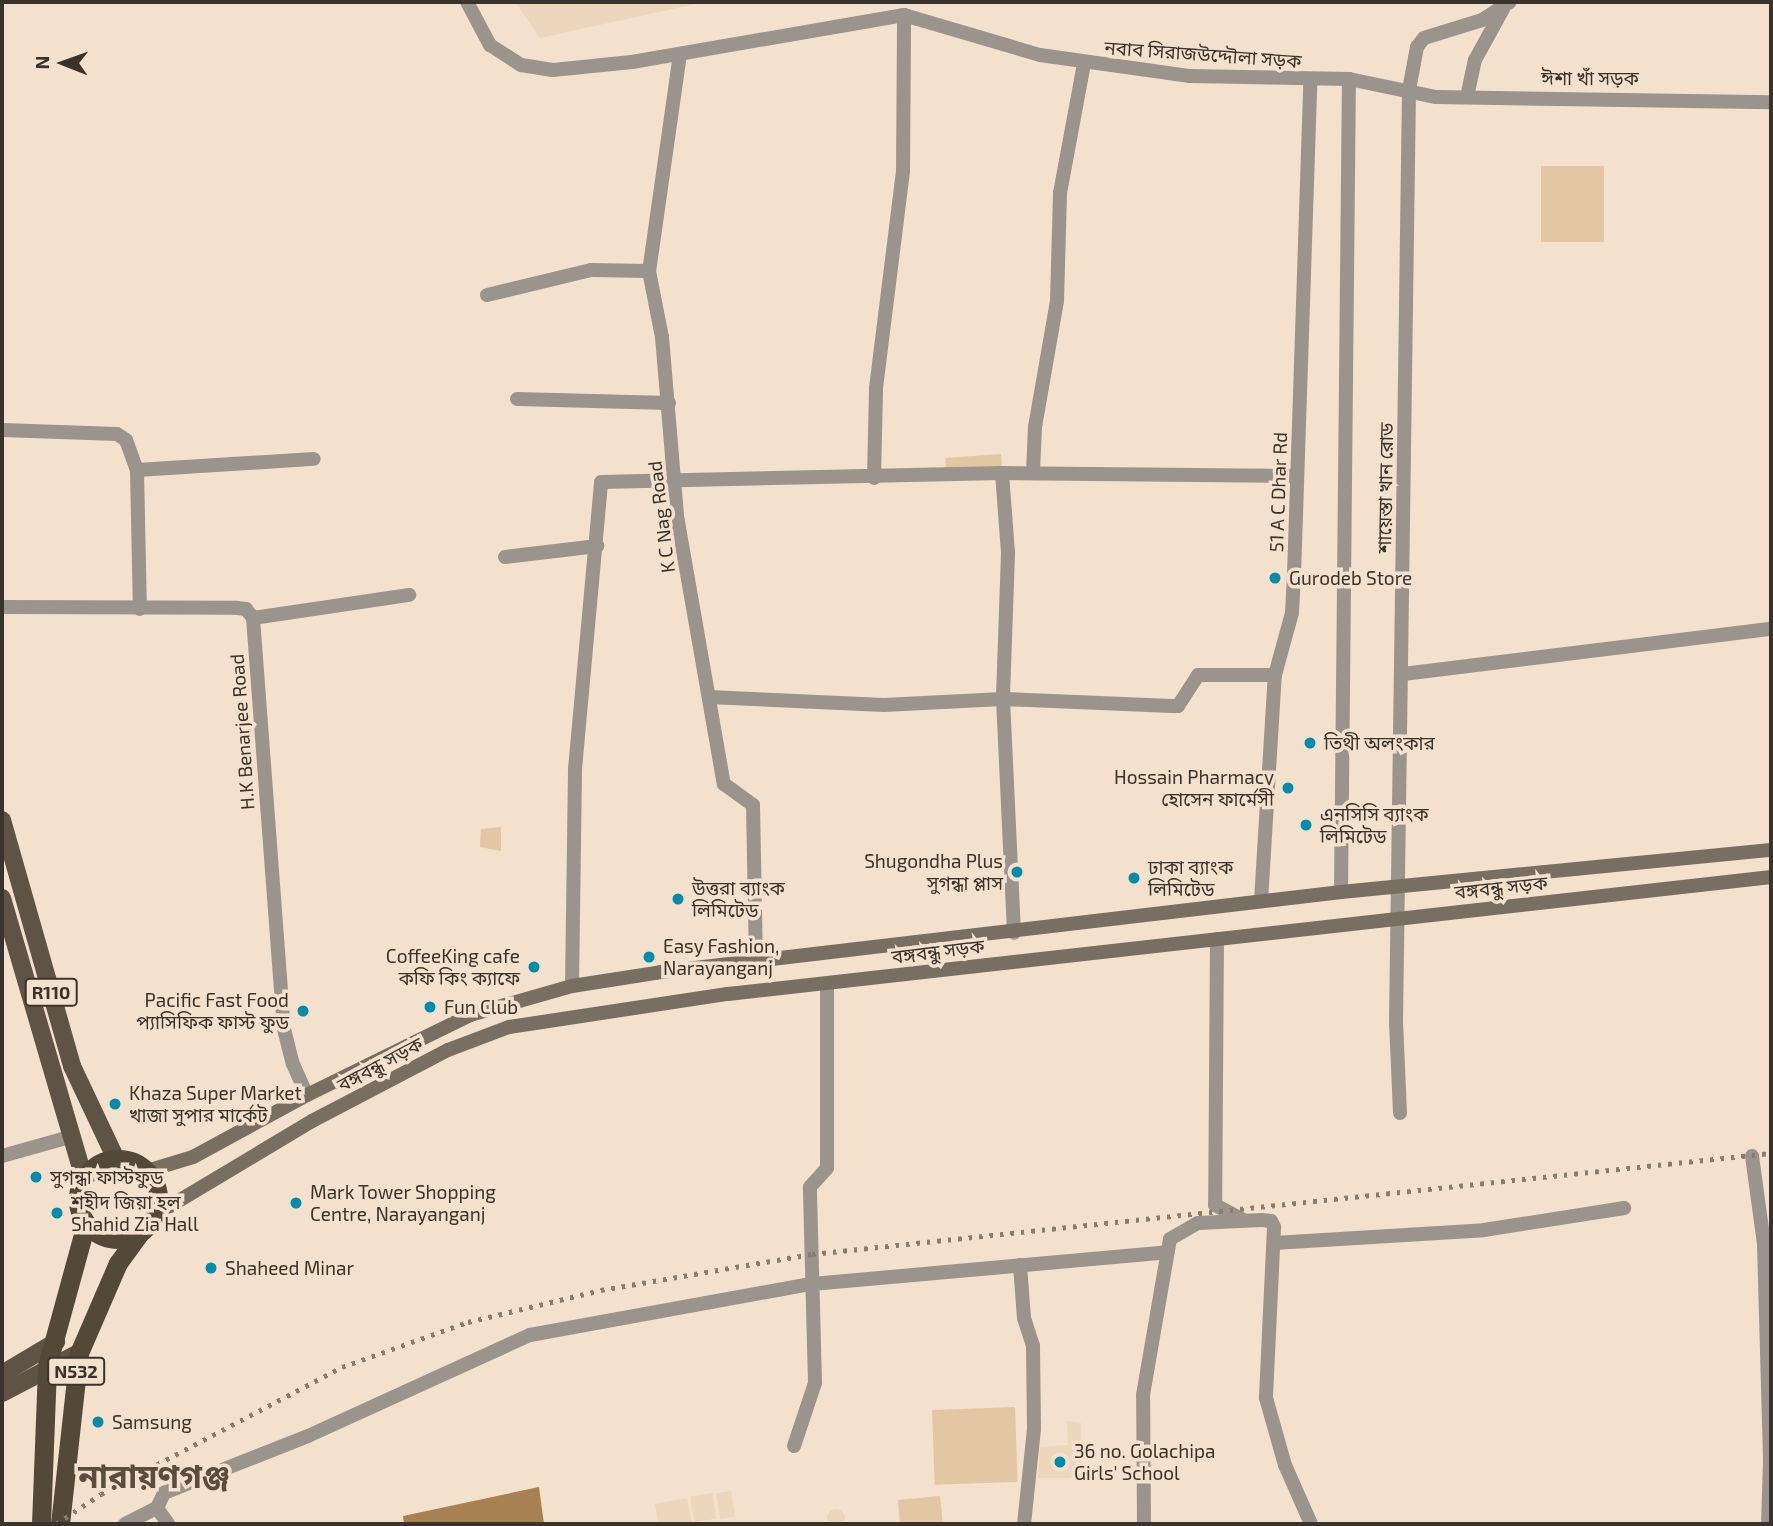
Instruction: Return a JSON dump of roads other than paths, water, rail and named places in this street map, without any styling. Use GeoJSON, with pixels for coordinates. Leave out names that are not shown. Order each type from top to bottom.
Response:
{"type":"FeatureCollection","features":[{"type":"Feature","properties":{"kind":"highway"},"geometry":{"type":"LineString","coordinates":[[116,1159],[133,1161],[147,1171],[159,1197],[155,1215],[140,1233],[129,1238],[105,1237],[86,1223],[78,1201],[84,1178],[103,1161],[116,1159]]}},
{"type":"Feature","properties":{"kind":"highway","name":"N532"},"geometry":{"type":"LineString","coordinates":[[41,1524],[47,1367],[56,1342],[86,1223]]}},
{"type":"Feature","properties":{"kind":"highway","name":"N532"},"geometry":{"type":"LineString","coordinates":[[60,1524],[79,1353],[118,1263],[140,1233]]}},
{"type":"Feature","properties":{"kind":"main road","name":"R110"},"geometry":{"type":"LineString","coordinates":[[2,820],[72,1066],[116,1159]]}},
{"type":"Feature","properties":{"kind":"main road","name":"বঙ্গবন্ধু সড়ক"},"geometry":{"type":"LineString","coordinates":[[147,1171],[193,1157],[307,1094],[470,1015],[572,986],[756,961],[1014,933],[1261,901],[1771,850]]}},
{"type":"Feature","properties":{"kind":"main road","name":"বঙ্গবন্ধু সড়ক"},"geometry":{"type":"LineString","coordinates":[[155,1215],[312,1122],[476,1037],[602,1012],[827,983],[1771,877]]}},
{"type":"Feature","properties":{"kind":"main road","name":"R110"},"geometry":{"type":"LineString","coordinates":[[2,898],[5,923],[84,1178]]}},
{"type":"Feature","properties":{"kind":"main road"},"geometry":{"type":"LineString","coordinates":[[2,1374],[56,1342]]}},
{"type":"Feature","properties":{"kind":"main road"},"geometry":{"type":"LineString","coordinates":[[2,1394],[47,1367],[79,1353]]}},
{"type":"Feature","properties":{"kind":"street","name":"নবাব সিরাজউদ্দৌলা সড়ক"},"geometry":{"type":"LineString","coordinates":[[467,2],[490,45],[521,65],[553,70],[680,54],[904,15],[1084,64],[1189,76],[1310,81],[1349,79],[1409,90]]}},
{"type":"Feature","properties":{"kind":"street"},"geometry":{"type":"LineString","coordinates":[[1409,90],[1417,47],[1424,38],[1451,33],[1506,3]]}},
{"type":"Feature","properties":{"kind":"street"},"geometry":{"type":"LineString","coordinates":[[1467,97],[1475,60],[1506,3]]}},
{"type":"Feature","properties":{"kind":"street"},"geometry":{"type":"LineString","coordinates":[[874,478],[876,388],[903,171],[904,15]]}},
{"type":"Feature","properties":{"kind":"street","name":"K C Nag Road"},"geometry":{"type":"LineString","coordinates":[[680,54],[649,271],[669,403],[677,516],[724,785],[753,805],[756,961]]}},
{"type":"Feature","properties":{"kind":"street"},"geometry":{"type":"LineString","coordinates":[[1033,472],[1035,427],[1057,301],[1060,192],[1084,64]]}},
{"type":"Feature","properties":{"kind":"street"},"geometry":{"type":"LineString","coordinates":[[1341,892],[1349,79]]}},
{"type":"Feature","properties":{"kind":"street","name":"51 A C Dhar Rd"},"geometry":{"type":"LineString","coordinates":[[1261,901],[1275,675],[1292,613],[1310,81]]}},
{"type":"Feature","properties":{"kind":"street","name":"ঈশা খাঁ সড়ক"},"geometry":{"type":"LineString","coordinates":[[1409,90],[1467,97],[1771,102]]}},
{"type":"Feature","properties":{"kind":"street","name":"শায়েস্তা খান রোড"},"geometry":{"type":"LineString","coordinates":[[1400,1113],[1399,918],[1409,90]]}},
{"type":"Feature","properties":{"kind":"street"},"geometry":{"type":"LineString","coordinates":[[487,295],[591,270],[649,271]]}},
{"type":"Feature","properties":{"kind":"street"},"geometry":{"type":"LineString","coordinates":[[517,399],[669,403]]}},
{"type":"Feature","properties":{"kind":"street"},"geometry":{"type":"LineString","coordinates":[[2,430],[117,434],[126,440],[136,470],[139,608]]}},
{"type":"Feature","properties":{"kind":"street"},"geometry":{"type":"LineString","coordinates":[[136,470],[314,459]]}},
{"type":"Feature","properties":{"kind":"street"},"geometry":{"type":"LineString","coordinates":[[1002,472],[1008,553],[1003,699],[1014,933]]}},
{"type":"Feature","properties":{"kind":"street"},"geometry":{"type":"LineString","coordinates":[[572,986],[575,769],[601,482],[874,478],[1002,472],[1297,476]]}},
{"type":"Feature","properties":{"kind":"street"},"geometry":{"type":"LineString","coordinates":[[505,557],[597,546]]}},
{"type":"Feature","properties":{"kind":"street"},"geometry":{"type":"LineString","coordinates":[[2,607],[237,608],[247,609],[253,618],[409,595]]}},
{"type":"Feature","properties":{"kind":"street","name":"H.K Benarjee Road"},"geometry":{"type":"LineString","coordinates":[[253,618],[284,1029],[293,1064],[307,1094]]}},
{"type":"Feature","properties":{"kind":"street"},"geometry":{"type":"LineString","coordinates":[[1403,674],[1771,629]]}},
{"type":"Feature","properties":{"kind":"street"},"geometry":{"type":"LineString","coordinates":[[709,697],[884,705],[1003,699],[1178,706],[1198,675],[1275,675]]}},
{"type":"Feature","properties":{"kind":"street"},"geometry":{"type":"LineString","coordinates":[[1217,939],[1215,1205],[1244,1221]]}},
{"type":"Feature","properties":{"kind":"street"},"geometry":{"type":"LineString","coordinates":[[794,1446],[815,1383],[810,1187],[827,1168],[827,983]]}},
{"type":"Feature","properties":{"kind":"street"},"geometry":{"type":"LineString","coordinates":[[2,1156],[72,1136]]}},
{"type":"Feature","properties":{"kind":"street"},"geometry":{"type":"LineString","coordinates":[[1752,1156],[1767,1244],[1770,1461],[1768,1524]]}},
{"type":"Feature","properties":{"kind":"street"},"geometry":{"type":"LineString","coordinates":[[1274,1243],[1484,1230],[1624,1208]]}},
{"type":"Feature","properties":{"kind":"street"},"geometry":{"type":"LineString","coordinates":[[1144,1524],[1143,1395],[1170,1238],[1198,1223],[1271,1221],[1274,1243],[1266,1398],[1285,1465],[1311,1524]]}},
{"type":"Feature","properties":{"kind":"street"},"geometry":{"type":"LineString","coordinates":[[125,1524],[157,1508],[164,1493],[309,1436],[530,1335],[813,1284],[1168,1252]]}},
{"type":"Feature","properties":{"kind":"street"},"geometry":{"type":"LineString","coordinates":[[1020,1265],[1024,1318],[1033,1346],[1034,1429],[1024,1524]]}},
{"type":"Feature","properties":{"kind":"street"},"geometry":{"type":"LineString","coordinates":[[157,1508],[168,1524]]}},
{"type":"Feature","properties":{"kind":"railway"},"geometry":{"type":"LineString","coordinates":[[56,1524],[101,1494],[342,1367],[468,1322],[601,1290],[812,1254],[1771,1153]]}},
{"type":"Feature","properties":{"kind":"place","name":"Gurodeb Store"},"geometry":{"type":"Point","coordinates":[1275,578]}},
{"type":"Feature","properties":{"kind":"place","name":"তিথী অলংকার"},"geometry":{"type":"Point","coordinates":[1310,743]}},
{"type":"Feature","properties":{"kind":"place","name":"Hossain Pharmacy হোসেন ফার্মেসী"},"geometry":{"type":"Point","coordinates":[1288,788]}},
{"type":"Feature","properties":{"kind":"place","name":"এনসিসি ব্যাংক লিমিটেড"},"geometry":{"type":"Point","coordinates":[1306,825]}},
{"type":"Feature","properties":{"kind":"place","name":"Shugondha Plus সুগন্ধা প্লাস"},"geometry":{"type":"Point","coordinates":[1017,872]}},
{"type":"Feature","properties":{"kind":"place","name":"ঢাকা ব্যাংক লিমিটেড"},"geometry":{"type":"Point","coordinates":[1134,878]}},
{"type":"Feature","properties":{"kind":"place","name":"উত্তরা ব্যাংক লিমিটেড"},"geometry":{"type":"Point","coordinates":[678,899]}},
{"type":"Feature","properties":{"kind":"place","name":"Easy Fashion, Narayanganj"},"geometry":{"type":"Point","coordinates":[649,957]}},
{"type":"Feature","properties":{"kind":"place","name":"CoffeeKing cafe কফি কিং ক্যাফে"},"geometry":{"type":"Point","coordinates":[534,967]}},
{"type":"Feature","properties":{"kind":"place","name":"Fun Club"},"geometry":{"type":"Point","coordinates":[430,1007]}},
{"type":"Feature","properties":{"kind":"place","name":"Pacific Fast Food প্যাসিফিক ফাস্ট ফুড"},"geometry":{"type":"Point","coordinates":[303,1011]}},
{"type":"Feature","properties":{"kind":"place","name":"Khaza Super Market খাজা সুপার মার্কেট"},"geometry":{"type":"Point","coordinates":[115,1104]}},
{"type":"Feature","properties":{"kind":"place","name":"সুগন্ধা ফাস্টফুড"},"geometry":{"type":"Point","coordinates":[36,1177]}},
{"type":"Feature","properties":{"kind":"place","name":"Mark Tower Shopping Centre, Narayanganj"},"geometry":{"type":"Point","coordinates":[296,1203]}},
{"type":"Feature","properties":{"kind":"place","name":"শহীদ জিয়া হল Shahid Zia Hall"},"geometry":{"type":"Point","coordinates":[57,1213]}},
{"type":"Feature","properties":{"kind":"place","name":"Shaheed Minar"},"geometry":{"type":"Point","coordinates":[211,1268]}},
{"type":"Feature","properties":{"kind":"place","name":"Samsung"},"geometry":{"type":"Point","coordinates":[98,1422]}},
{"type":"Feature","properties":{"kind":"place","name":"36 no. Golachipa Girls' School"},"geometry":{"type":"Point","coordinates":[1060,1462]}},
{"type":"Feature","properties":{"kind":"district","name":"নারায়ণগঞ্জ"},"geometry":{"type":"Point","coordinates":[154,1476]}}]}
